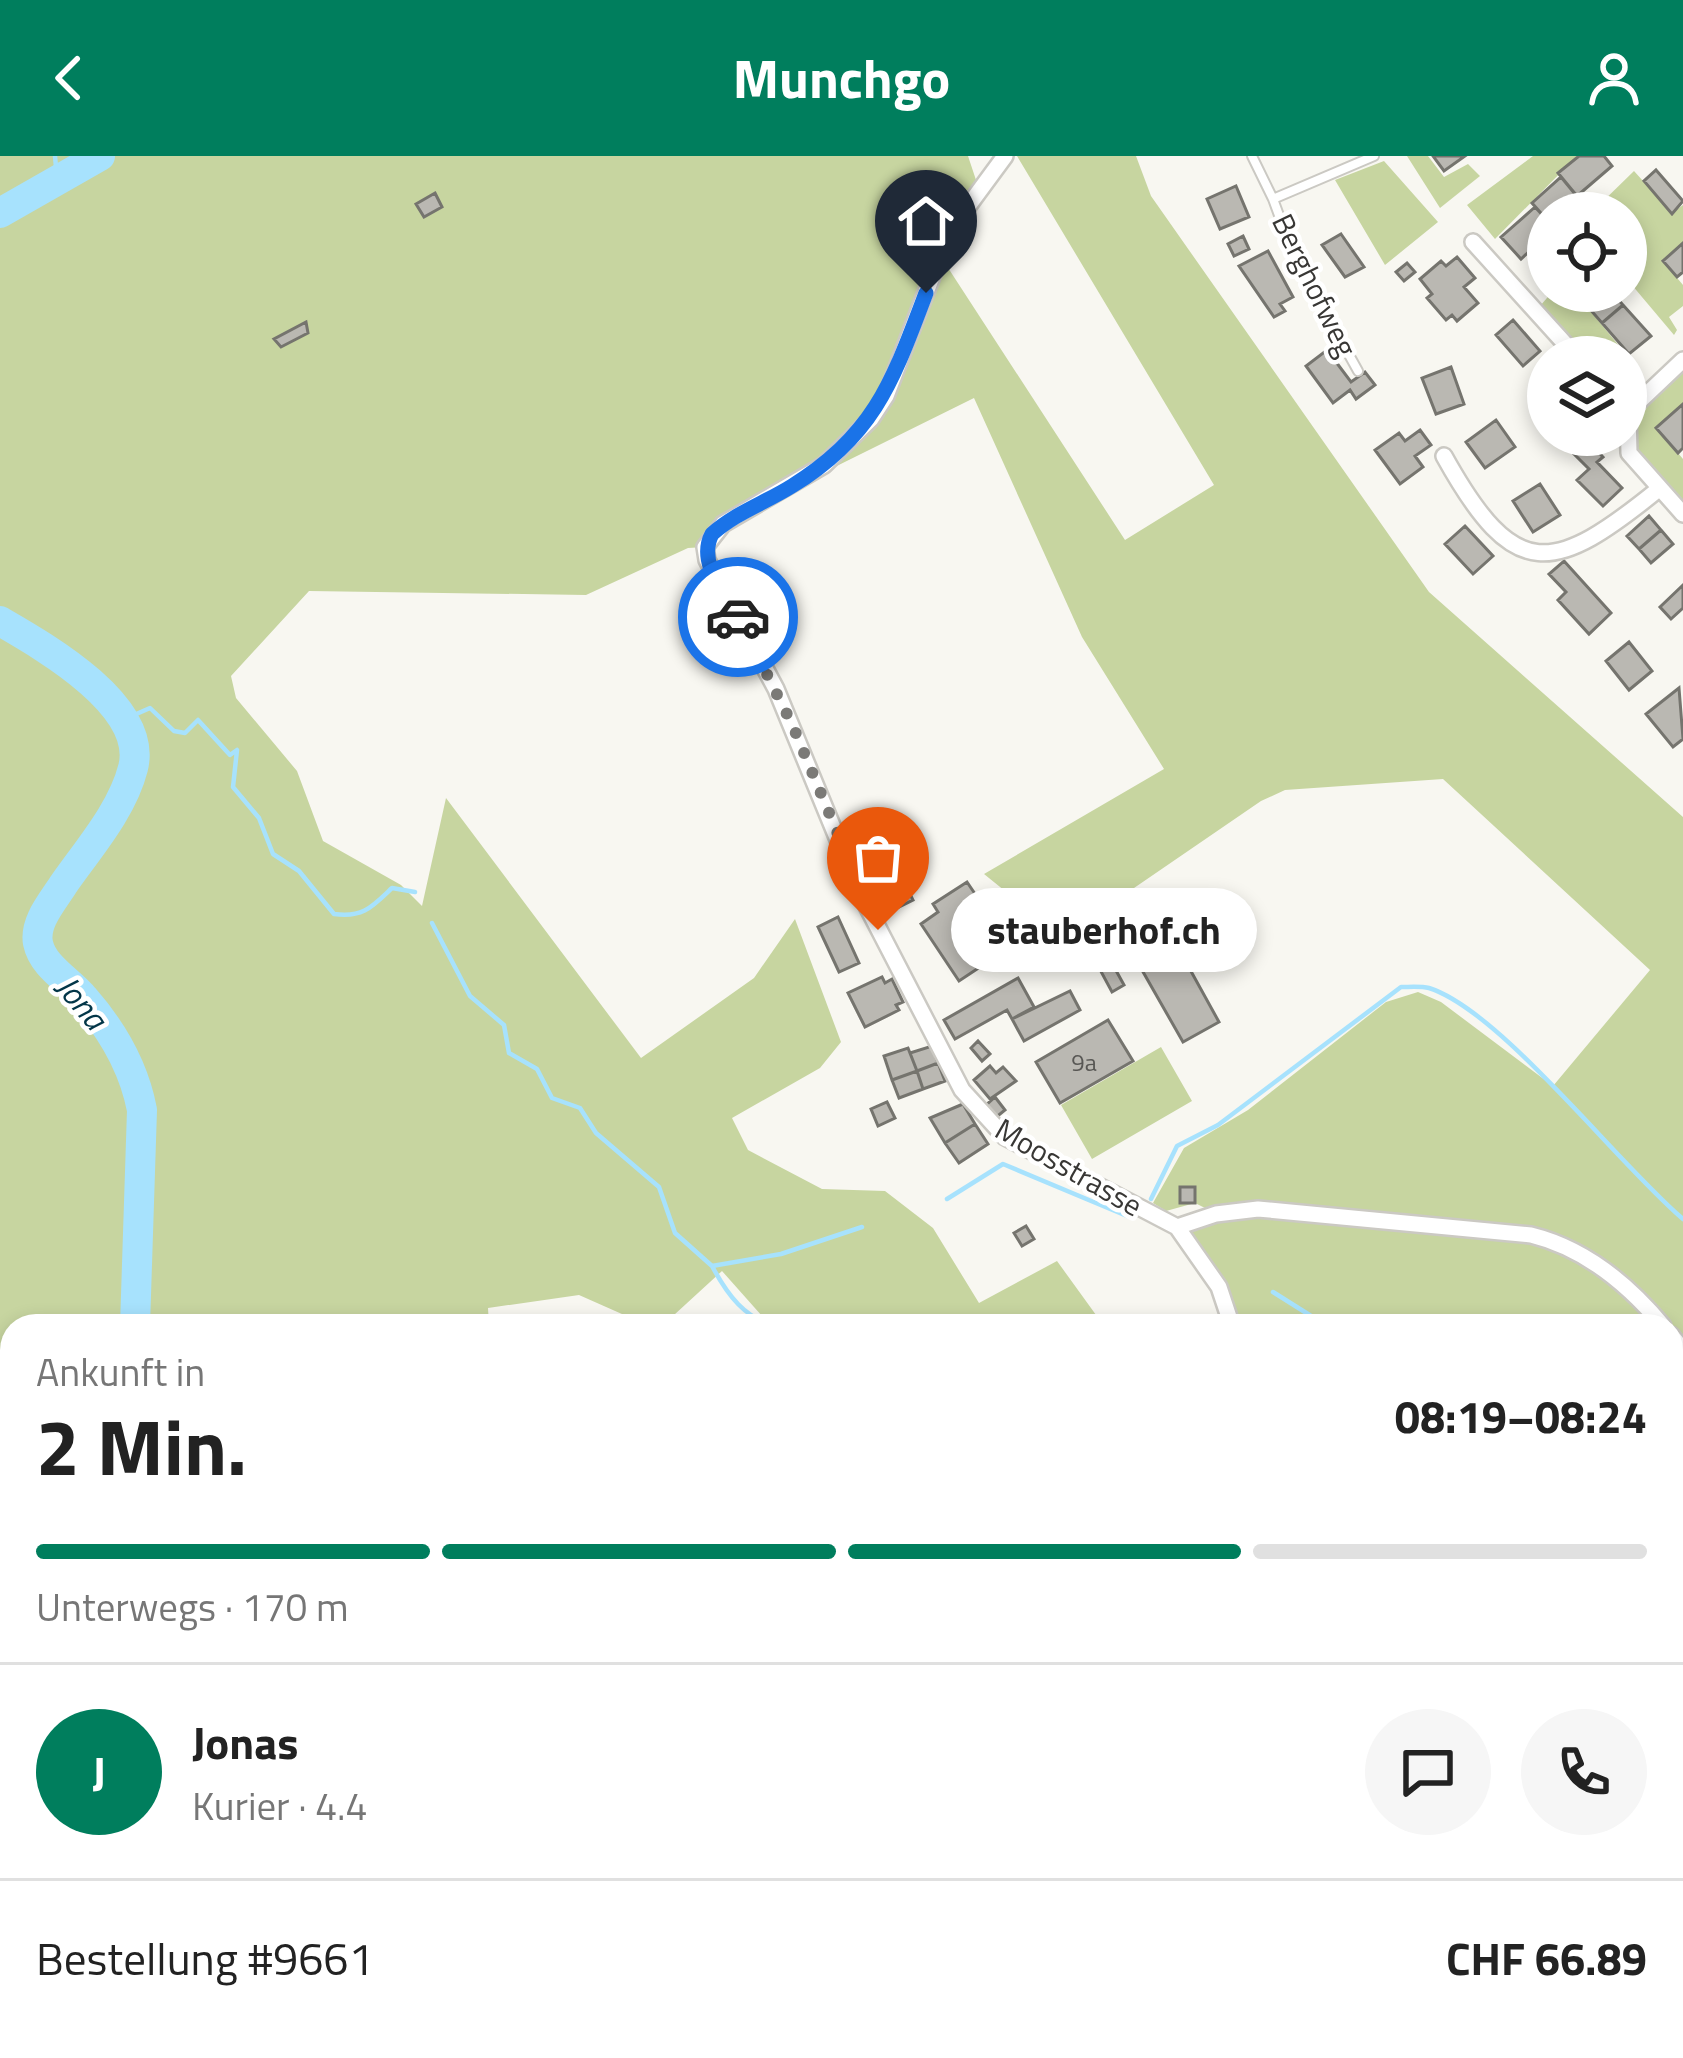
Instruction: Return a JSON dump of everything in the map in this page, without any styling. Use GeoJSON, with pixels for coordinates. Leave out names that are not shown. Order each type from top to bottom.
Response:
{"type":"FeatureCollection","features":[{"type":"Feature","properties":{"kind":"street","name":"Moosstrasse"},"geometry":{"type":"LineString","coordinates":[[1005,156],[966,209],[940,256],[886,396],[872,418],[824,465],[723,524],[705,547],[707,560],[792,724],[839,846],[962,1090],[992,1125],[1177,1227],[1219,1286],[1228,1314]]}},
{"type":"Feature","properties":{"kind":"street"},"geometry":{"type":"LineString","coordinates":[[1473,242],[1558,336]]}},
{"type":"Feature","properties":{"kind":"street"},"geometry":{"type":"LineString","coordinates":[[1647,393],[1683,360]]}},
{"type":"Feature","properties":{"kind":"street"},"geometry":{"type":"LineString","coordinates":[[1444,456],[1474,511],[1513,547],[1541,556],[1578,548],[1660,488]]}},
{"type":"Feature","properties":{"kind":"street"},"geometry":{"type":"LineString","coordinates":[[1632,456],[1683,514]]}},
{"type":"Feature","properties":{"kind":"street"},"geometry":{"type":"LineString","coordinates":[[1177,1227],[1216,1214],[1258,1209],[1531,1235],[1561,1243],[1594,1262],[1650,1314]]}},
{"type":"Feature","properties":{"kind":"lane","name":"Berghofweg"},"geometry":{"type":"LineString","coordinates":[[1252,156],[1294,256],[1358,370]]}},
{"type":"Feature","properties":{"kind":"lane","name":"Berghofweg"},"geometry":{"type":"LineString","coordinates":[[1273,199],[1374,156]]}},
{"type":"Feature","properties":{"kind":"lane"},"geometry":{"type":"LineString","coordinates":[[839,846],[897,827],[911,828]]}},
{"type":"Feature","properties":{"kind":"green space"},"geometry":{"type":"Polygon","coordinates":[[[0,156],[968,156],[979,189],[941,257],[1125,540],[1214,485],[1017,156],[1136,156],[1151,196],[1429,592],[1683,817],[1683,1314],[1653,1314],[1646,1306],[1640,1314],[1228,1314],[1218,1286],[1177,1227],[1215,1213],[1195,1203],[1166,1211],[1153,1203],[1184,1148],[1248,1110],[1386,1002],[1418,992],[1441,1002],[1553,1086],[1650,970],[1443,779],[1285,790],[1261,801],[1045,949],[1020,903],[984,874],[1164,769],[1082,637],[974,398],[738,515],[705,547],[688,548],[586,595],[309,591],[231,676],[236,698],[297,771],[323,841],[401,885],[422,906],[446,798],[641,1058],[754,978],[795,919],[841,1042],[820,1068],[732,1118],[748,1150],[822,1189],[885,1191],[933,1228],[979,1303],[1057,1261],[1095,1314],[760,1314],[722,1271],[675,1314],[622,1314],[579,1295],[488,1308],[488,1314],[0,1314],[0,156]]]}},
{"type":"Feature","properties":{"kind":"green space"},"geometry":{"type":"Polygon","coordinates":[[[1407,156],[1428,156],[1444,177],[1468,164],[1480,176],[1440,208],[1407,156]]]}},
{"type":"Feature","properties":{"kind":"green space"},"geometry":{"type":"Polygon","coordinates":[[[1533,156],[1577,156],[1541,192],[1527,192],[1527,207],[1495,239],[1467,205],[1533,156]]]}},
{"type":"Feature","properties":{"kind":"green space"},"geometry":{"type":"Polygon","coordinates":[[[1384,161],[1438,222],[1385,265],[1335,180],[1384,161]]]}},
{"type":"Feature","properties":{"kind":"green space"},"geometry":{"type":"Polygon","coordinates":[[[1634,171],[1672,213],[1683,205],[1683,243],[1663,261],[1683,285],[1683,306],[1669,317],[1677,330],[1674,335],[1647,303],[1647,192],[1612,192],[1634,171]]]}},
{"type":"Feature","properties":{"kind":"green space"},"geometry":{"type":"Polygon","coordinates":[[[1545,312],[1591,312],[1611,336],[1567,336],[1545,312]]]}},
{"type":"Feature","properties":{"kind":"green space"},"geometry":{"type":"Polygon","coordinates":[[[1683,371],[1683,404],[1657,428],[1683,459],[1683,500],[1644,456],[1647,408],[1683,371]]]}},
{"type":"Feature","properties":{"kind":"green space"},"geometry":{"type":"Polygon","coordinates":[[[1161,1047],[1192,1101],[1092,1159],[1061,1105],[1161,1047]]]}},
{"type":"Feature","properties":{"kind":"building"},"geometry":{"type":"Polygon","coordinates":[[[1433,156],[1465,156],[1444,171],[1433,156]]]}},
{"type":"Feature","properties":{"kind":"building"},"geometry":{"type":"Polygon","coordinates":[[[1579,156],[1604,156],[1612,166],[1582,192],[1574,192],[1558,173],[1579,156]]]}},
{"type":"Feature","properties":{"kind":"building"},"geometry":{"type":"Polygon","coordinates":[[[1656,170],[1683,201],[1672,214],[1644,181],[1656,170]]]}},
{"type":"Feature","properties":{"kind":"building"},"geometry":{"type":"Polygon","coordinates":[[[1561,177],[1573,192],[1544,192],[1561,177]]]}},
{"type":"Feature","properties":{"kind":"building"},"geometry":{"type":"Polygon","coordinates":[[[1236,186],[1249,217],[1220,229],[1207,199],[1236,186]]]}},
{"type":"Feature","properties":{"kind":"building"},"geometry":{"type":"Polygon","coordinates":[[[435,193],[442,207],[424,217],[416,204],[435,193]]]}},
{"type":"Feature","properties":{"kind":"building"},"geometry":{"type":"Polygon","coordinates":[[[1527,214],[1527,253],[1521,259],[1501,237],[1527,214]]]}},
{"type":"Feature","properties":{"kind":"building"},"geometry":{"type":"Polygon","coordinates":[[[1341,234],[1364,267],[1345,277],[1322,245],[1341,234]]]}},
{"type":"Feature","properties":{"kind":"building"},"geometry":{"type":"Polygon","coordinates":[[[1243,236],[1249,249],[1234,256],[1228,244],[1243,236]]]}},
{"type":"Feature","properties":{"kind":"building"},"geometry":{"type":"Polygon","coordinates":[[[1683,243],[1683,272],[1677,277],[1663,261],[1683,243]]]}},
{"type":"Feature","properties":{"kind":"building"},"geometry":{"type":"Polygon","coordinates":[[[1268,251],[1293,297],[1280,304],[1285,311],[1274,317],[1239,266],[1268,251]]]}},
{"type":"Feature","properties":{"kind":"building"},"geometry":{"type":"Polygon","coordinates":[[[1457,257],[1475,278],[1464,287],[1478,303],[1457,321],[1452,315],[1446,320],[1427,298],[1432,294],[1420,279],[1441,261],[1446,266],[1457,257]]]}},
{"type":"Feature","properties":{"kind":"building"},"geometry":{"type":"Polygon","coordinates":[[[1407,263],[1415,272],[1404,281],[1396,272],[1407,263]]]}},
{"type":"Feature","properties":{"kind":"building"},"geometry":{"type":"Polygon","coordinates":[[[1592,312],[1615,312],[1602,323],[1592,312]]]}},
{"type":"Feature","properties":{"kind":"building"},"geometry":{"type":"Polygon","coordinates":[[[1615,312],[1629,312],[1651,336],[1613,336],[1602,323],[1615,312]]]}},
{"type":"Feature","properties":{"kind":"building"},"geometry":{"type":"Polygon","coordinates":[[[1513,320],[1527,336],[1527,362],[1523,366],[1496,335],[1513,320]]]}},
{"type":"Feature","properties":{"kind":"building"},"geometry":{"type":"Polygon","coordinates":[[[306,322],[308,333],[281,347],[274,339],[306,322]]]}},
{"type":"Feature","properties":{"kind":"building"},"geometry":{"type":"Polygon","coordinates":[[[1327,350],[1351,382],[1365,372],[1375,385],[1356,399],[1350,390],[1333,403],[1306,366],[1327,350]]]}},
{"type":"Feature","properties":{"kind":"building"},"geometry":{"type":"Polygon","coordinates":[[[1451,367],[1464,404],[1436,414],[1422,378],[1451,367]]]}},
{"type":"Feature","properties":{"kind":"building"},"geometry":{"type":"Polygon","coordinates":[[[1683,404],[1683,448],[1678,453],[1656,428],[1683,404]]]}},
{"type":"Feature","properties":{"kind":"building"},"geometry":{"type":"Polygon","coordinates":[[[1496,420],[1515,447],[1485,468],[1466,442],[1496,420]]]}},
{"type":"Feature","properties":{"kind":"building"},"geometry":{"type":"Polygon","coordinates":[[[1420,430],[1431,445],[1415,456],[1423,467],[1400,484],[1375,450],[1399,433],[1405,441],[1420,430]]]}},
{"type":"Feature","properties":{"kind":"building"},"geometry":{"type":"Polygon","coordinates":[[[1576,456],[1602,456],[1597,462],[1622,488],[1603,506],[1577,480],[1589,469],[1576,456]]]}},
{"type":"Feature","properties":{"kind":"building"},"geometry":{"type":"Polygon","coordinates":[[[1540,484],[1560,515],[1533,532],[1513,501],[1540,484]]]}},
{"type":"Feature","properties":{"kind":"building"},"geometry":{"type":"Polygon","coordinates":[[[1649,516],[1661,530],[1639,549],[1627,536],[1649,516]]]}},
{"type":"Feature","properties":{"kind":"building"},"geometry":{"type":"Polygon","coordinates":[[[1465,526],[1493,556],[1473,574],[1445,544],[1465,526]]]}},
{"type":"Feature","properties":{"kind":"building"},"geometry":{"type":"Polygon","coordinates":[[[1661,530],[1673,544],[1651,563],[1639,549],[1661,530]]]}},
{"type":"Feature","properties":{"kind":"building"},"geometry":{"type":"Polygon","coordinates":[[[1564,561],[1611,613],[1589,634],[1558,600],[1566,592],[1549,574],[1564,561]]]}},
{"type":"Feature","properties":{"kind":"building"},"geometry":{"type":"Polygon","coordinates":[[[1683,585],[1683,608],[1671,619],[1660,607],[1683,585]]]}},
{"type":"Feature","properties":{"kind":"building"},"geometry":{"type":"Polygon","coordinates":[[[1629,642],[1652,671],[1629,690],[1606,661],[1629,642]]]}},
{"type":"Feature","properties":{"kind":"building"},"geometry":{"type":"Polygon","coordinates":[[[1679,688],[1683,739],[1673,747],[1646,714],[1679,688]]]}},
{"type":"Feature","properties":{"kind":"building"},"geometry":{"type":"Polygon","coordinates":[[[905,849],[920,879],[906,886],[913,900],[893,910],[882,886],[891,882],[881,861],[905,849]]]}},
{"type":"Feature","properties":{"kind":"building"},"geometry":{"type":"Polygon","coordinates":[[[967,882],[988,913],[966,927],[989,961],[959,981],[921,924],[938,912],[933,904],[967,882]]]}},
{"type":"Feature","properties":{"kind":"building"},"geometry":{"type":"Polygon","coordinates":[[[838,917],[859,963],[839,972],[818,927],[838,917]]]}},
{"type":"Feature","properties":{"kind":"building"},"geometry":{"type":"Polygon","coordinates":[[[1171,935],[1219,1022],[1183,1042],[1134,956],[1171,935]]]}},
{"type":"Feature","properties":{"kind":"building"},"geometry":{"type":"Polygon","coordinates":[[[1103,947],[1124,985],[1112,992],[1091,953],[1103,947]]]}},
{"type":"Feature","properties":{"kind":"building"},"geometry":{"type":"Polygon","coordinates":[[[882,977],[885,983],[892,979],[903,1002],[896,1005],[899,1010],[865,1027],[848,993],[882,977]]]}},
{"type":"Feature","properties":{"kind":"building"},"geometry":{"type":"Polygon","coordinates":[[[1018,978],[1034,1007],[1012,1019],[1007,1010],[955,1039],[944,1020],[1018,978]]]}},
{"type":"Feature","properties":{"kind":"building"},"geometry":{"type":"Polygon","coordinates":[[[1070,991],[1080,1010],[1024,1041],[1012,1019],[1070,991]]]}},
{"type":"Feature","properties":{"kind":"building"},"geometry":{"type":"Polygon","coordinates":[[[1108,1020],[1133,1061],[1060,1103],[1036,1062],[1108,1020]]]}},
{"type":"Feature","properties":{"kind":"building"},"geometry":{"type":"Polygon","coordinates":[[[978,1041],[990,1054],[982,1061],[971,1048],[978,1041]]]}},
{"type":"Feature","properties":{"kind":"building"},"geometry":{"type":"Polygon","coordinates":[[[932,1046],[938,1063],[917,1071],[910,1053],[932,1046]]]}},
{"type":"Feature","properties":{"kind":"building"},"geometry":{"type":"Polygon","coordinates":[[[908,1048],[917,1071],[892,1080],[884,1056],[908,1048]]]}},
{"type":"Feature","properties":{"kind":"building"},"geometry":{"type":"Polygon","coordinates":[[[938,1063],[945,1081],[923,1089],[917,1071],[938,1063]]]}},
{"type":"Feature","properties":{"kind":"building"},"geometry":{"type":"Polygon","coordinates":[[[990,1066],[996,1073],[1003,1067],[1016,1081],[990,1099],[974,1080],[990,1066]]]}},
{"type":"Feature","properties":{"kind":"building"},"geometry":{"type":"Polygon","coordinates":[[[917,1071],[923,1089],[899,1098],[892,1080],[917,1071]]]}},
{"type":"Feature","properties":{"kind":"building"},"geometry":{"type":"Polygon","coordinates":[[[995,1097],[1005,1110],[994,1119],[984,1107],[995,1097]]]}},
{"type":"Feature","properties":{"kind":"building"},"geometry":{"type":"Polygon","coordinates":[[[887,1102],[895,1118],[878,1126],[871,1109],[887,1102]]]}},
{"type":"Feature","properties":{"kind":"building"},"geometry":{"type":"Polygon","coordinates":[[[963,1104],[975,1124],[945,1143],[930,1118],[963,1104]]]}},
{"type":"Feature","properties":{"kind":"building"},"geometry":{"type":"Polygon","coordinates":[[[975,1124],[988,1144],[959,1163],[945,1143],[975,1124]]]}},
{"type":"Feature","properties":{"kind":"building"},"geometry":{"type":"Polygon","coordinates":[[[1180,1187],[1195,1187],[1195,1203],[1180,1203],[1180,1187]]]}},
{"type":"Feature","properties":{"kind":"building"},"geometry":{"type":"Polygon","coordinates":[[[1026,1226],[1034,1239],[1022,1246],[1014,1233],[1026,1226]]]}},
{"type":"Feature","properties":{"kind":"waterway"},"geometry":{"type":"LineString","coordinates":[[55,156],[57,178]]}},
{"type":"Feature","properties":{"kind":"waterway","name":"Jona"},"geometry":{"type":"LineString","coordinates":[[0,213],[100,156]]}},
{"type":"Feature","properties":{"kind":"waterway","name":"Jona"},"geometry":{"type":"LineString","coordinates":[[0,621],[89,681],[110,701],[134,745],[133,768],[121,799],[50,905],[38,943],[45,959],[84,998],[113,1037],[138,1094],[142,1110],[135,1314]]}},
{"type":"Feature","properties":{"kind":"waterway"},"geometry":{"type":"LineString","coordinates":[[125,719],[150,708],[174,731],[185,733],[198,720],[230,755],[237,750],[233,787],[259,818],[273,854],[299,871],[334,914],[366,910],[392,888],[415,892]]}},
{"type":"Feature","properties":{"kind":"waterway"},"geometry":{"type":"LineString","coordinates":[[432,923],[470,996],[504,1025],[509,1053],[537,1069],[552,1098],[580,1108],[596,1133],[659,1187],[675,1233],[712,1266],[781,1254],[862,1227]]}},
{"type":"Feature","properties":{"kind":"waterway"},"geometry":{"type":"LineString","coordinates":[[1151,1199],[1177,1146],[1218,1125],[1401,987],[1419,987],[1458,1002],[1490,1026],[1683,1219]]}},
{"type":"Feature","properties":{"kind":"waterway"},"geometry":{"type":"LineString","coordinates":[[947,1199],[1003,1164],[1127,1216]]}},
{"type":"Feature","properties":{"kind":"waterway"},"geometry":{"type":"LineString","coordinates":[[712,1266],[738,1304],[751,1314]]}},
{"type":"Feature","properties":{"kind":"waterway"},"geometry":{"type":"LineString","coordinates":[[1273,1292],[1308,1314]]}},
{"type":"Feature","properties":{"kind":"way so far"},"geometry":{"type":"LineString","coordinates":[[738,617],[792,724],[839,846],[878,930]]}},
{"type":"Feature","properties":{"kind":"place","name":"stauberhof.ch"},"geometry":{"type":"Point","coordinates":[878,930]}},
{"type":"Feature","properties":{"kind":"route"},"geometry":{"type":"LineString","coordinates":[[738,617],[707,560],[705,547],[712,534],[824,465],[853,440],[886,396],[926,293]]}}]}
